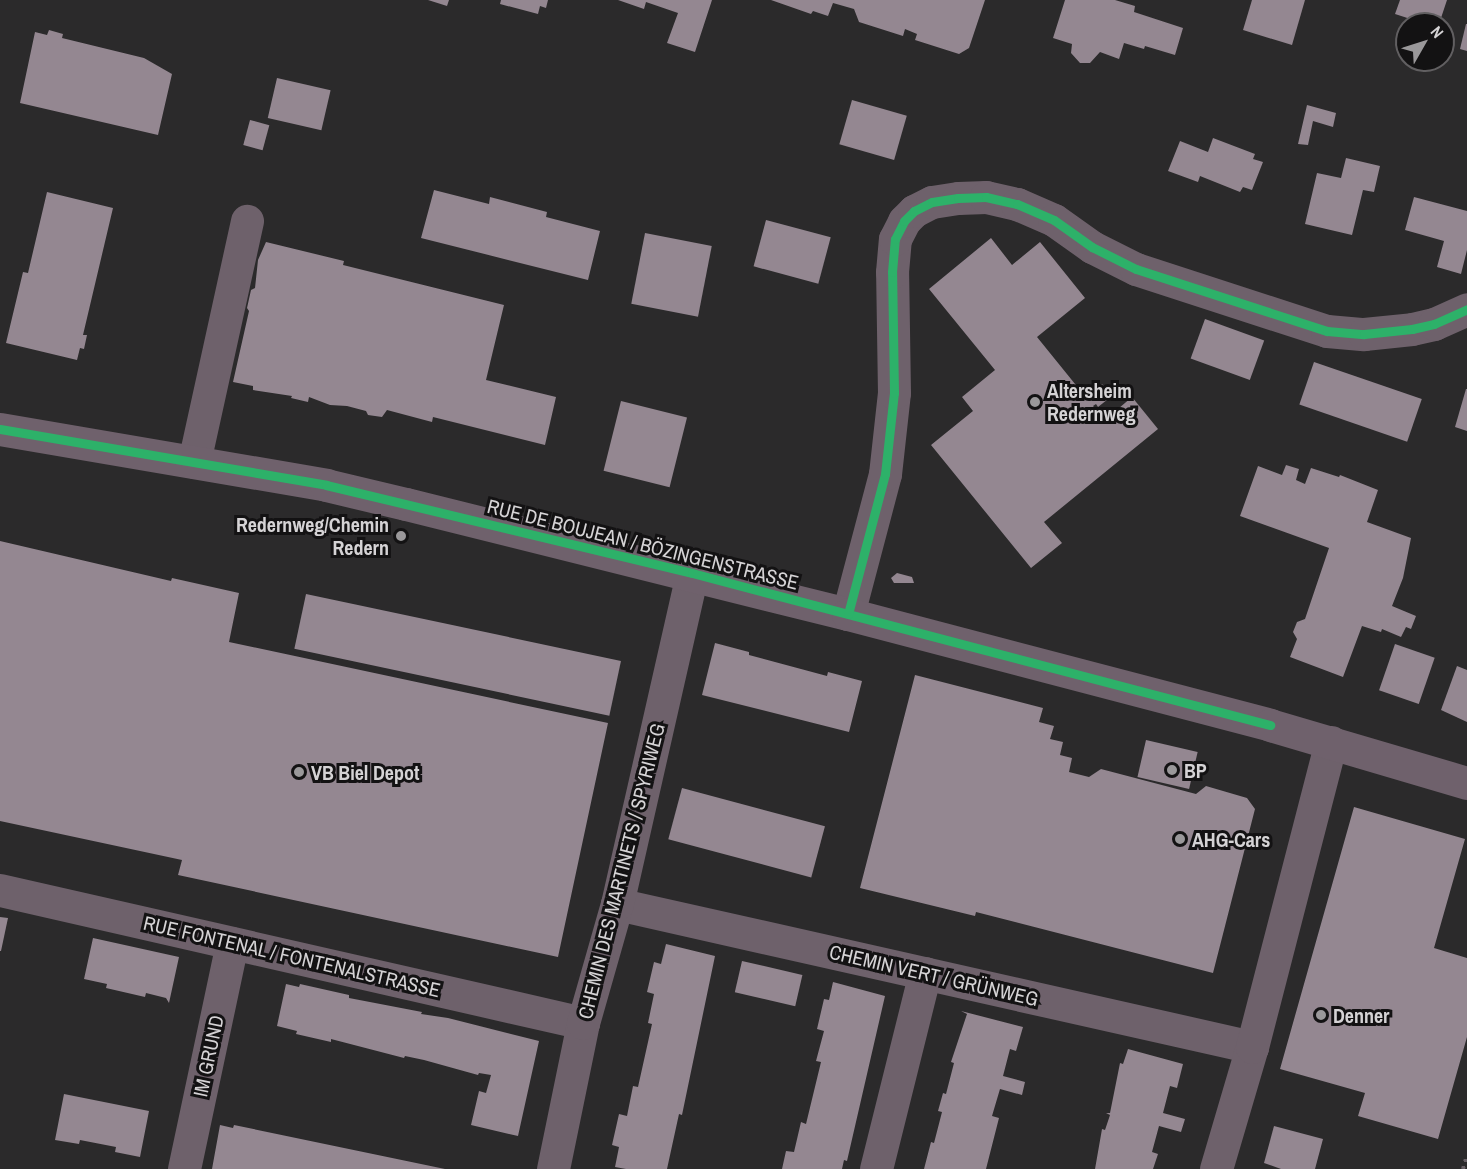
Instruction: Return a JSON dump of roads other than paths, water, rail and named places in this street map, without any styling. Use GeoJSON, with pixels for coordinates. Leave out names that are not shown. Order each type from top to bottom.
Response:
{"type":"FeatureCollection","features":[{"type":"Feature","properties":{"kind":"main road","name":"RUE DE BOUJEAN / BÖZINGENSTRASSE"},"geometry":{"type":"LineString","coordinates":[[0,429],[326,485],[692,573],[1331,742],[1467,783]]}},
{"type":"Feature","properties":{"kind":"street"},"geometry":{"type":"LineString","coordinates":[[848,614],[885,474],[894,393],[892,272],[896,239],[904,221],[914,211],[932,202],[987,197],[1017,204],[1054,220],[1092,246],[1136,269],[1328,331],[1364,334],[1412,329],[1434,324],[1467,309]]}},
{"type":"Feature","properties":{"kind":"street"},"geometry":{"type":"LineString","coordinates":[[194,462],[247,220]]}},
{"type":"Feature","properties":{"kind":"street","name":"CHEMIN DES MARTINETS / SPYRIWEG"},"geometry":{"type":"LineString","coordinates":[[552,1169],[584,1023],[617,904],[692,573]]}},
{"type":"Feature","properties":{"kind":"street"},"geometry":{"type":"LineString","coordinates":[[1216,1169],[1252,1047],[1331,742]]}},
{"type":"Feature","properties":{"kind":"street","name":"RUE FONTENAL / FONTENALSTRASSE"},"geometry":{"type":"LineString","coordinates":[[0,890],[584,1023]]}},
{"type":"Feature","properties":{"kind":"street","name":"CHEMIN VERT / GRÜNWEG"},"geometry":{"type":"LineString","coordinates":[[617,904],[1252,1047]]}},
{"type":"Feature","properties":{"kind":"street","name":"IM GRUND"},"geometry":{"type":"LineString","coordinates":[[184,1169],[232,943]]}},
{"type":"Feature","properties":{"kind":"street"},"geometry":{"type":"LineString","coordinates":[[876,1169],[926,974]]}},
{"type":"Feature","properties":{"kind":"place","name":"Altersheim Redernweg"},"geometry":{"type":"Point","coordinates":[1035,402]}},
{"type":"Feature","properties":{"kind":"place","name":"Redernweg/Chemin Redern"},"geometry":{"type":"Point","coordinates":[401,536]}},
{"type":"Feature","properties":{"kind":"place","name":"BP"},"geometry":{"type":"Point","coordinates":[1172,770]}},
{"type":"Feature","properties":{"kind":"place","name":"VB Biel Depot"},"geometry":{"type":"Point","coordinates":[299,772]}},
{"type":"Feature","properties":{"kind":"place","name":"AHG-Cars"},"geometry":{"type":"Point","coordinates":[1180,839]}},
{"type":"Feature","properties":{"kind":"place","name":"Denner"},"geometry":{"type":"Point","coordinates":[1321,1015]}}]}
